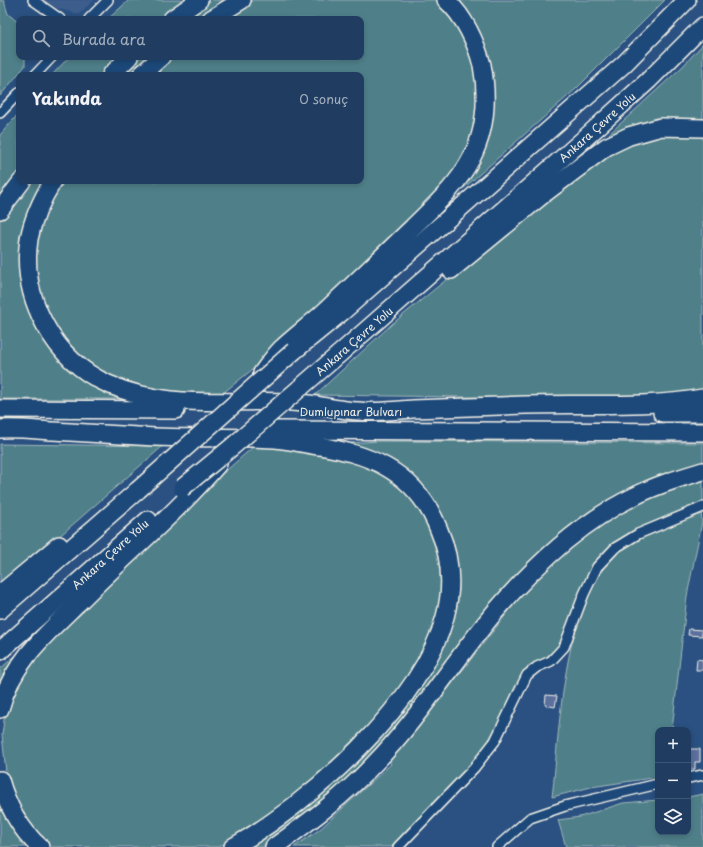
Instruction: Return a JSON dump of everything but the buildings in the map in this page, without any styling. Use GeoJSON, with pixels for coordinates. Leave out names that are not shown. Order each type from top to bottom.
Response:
{"type":"FeatureCollection","features":[{"type":"Feature","properties":{"kind":"highway"},"geometry":{"type":"LineString","coordinates":[[176,16],[199,0]]}},
{"type":"Feature","properties":{"kind":"highway"},"geometry":{"type":"LineString","coordinates":[[216,16],[242,0]]}},
{"type":"Feature","properties":{"kind":"highway"},"geometry":{"type":"LineString","coordinates":[[0,610],[242,397],[323,312],[432,209],[450,189],[471,160],[481,134],[484,115],[485,82],[480,59],[473,39],[462,19],[446,0]]}},
{"type":"Feature","properties":{"kind":"highway"},"geometry":{"type":"LineString","coordinates":[[287,350],[342,312],[618,69],[687,0]]}},
{"type":"Feature","properties":{"kind":"highway","name":"Ankara Çevre Yolu"},"geometry":{"type":"LineString","coordinates":[[0,651],[140,528],[189,489],[233,446],[589,135],[649,80],[703,26]]}},
{"type":"Feature","properties":{"kind":"highway"},"geometry":{"type":"LineString","coordinates":[[114,72],[126,60]]}},
{"type":"Feature","properties":{"kind":"highway"},"geometry":{"type":"LineString","coordinates":[[144,72],[158,60]]}},
{"type":"Feature","properties":{"kind":"highway"},"geometry":{"type":"LineString","coordinates":[[358,336],[398,314],[546,192],[606,147],[629,136],[661,127],[703,128]]}},
{"type":"Feature","properties":{"kind":"highway"},"geometry":{"type":"LineString","coordinates":[[0,210],[20,184]]}},
{"type":"Feature","properties":{"kind":"highway"},"geometry":{"type":"LineString","coordinates":[[52,184],[34,221],[29,239],[29,279],[33,297],[44,323],[66,354],[81,367],[108,384],[149,397],[175,401],[293,402],[358,412],[529,405],[659,404],[703,398]]}},
{"type":"Feature","properties":{"kind":"highway","name":"Dumlupınar Bulvarı"},"geometry":{"type":"LineString","coordinates":[[0,410],[703,413]]}},
{"type":"Feature","properties":{"kind":"highway"},"geometry":{"type":"LineString","coordinates":[[1,429],[167,437],[276,439],[344,450],[386,467],[405,481],[427,505],[449,557],[450,575],[446,615],[432,652],[398,703],[342,765],[307,796],[278,818],[233,847]]}},
{"type":"Feature","properties":{"kind":"highway","name":"Dumlupınar Bulvarı"},"geometry":{"type":"LineString","coordinates":[[1,429],[703,432]]}},
{"type":"Feature","properties":{"kind":"highway"},"geometry":{"type":"LineString","coordinates":[[274,847],[316,816],[374,764],[404,731],[494,613],[524,579],[547,557],[584,527],[635,496],[703,471]]}},
{"type":"Feature","properties":{"kind":"highway"},"geometry":{"type":"LineString","coordinates":[[0,709],[12,678],[24,659],[189,489]]}},
{"type":"Feature","properties":{"kind":"highway"},"geometry":{"type":"LineString","coordinates":[[0,594],[47,553],[138,490]]}},
{"type":"Feature","properties":{"kind":"highway"},"geometry":{"type":"LineString","coordinates":[[0,780],[8,803],[21,826],[40,847]]}},
{"type":"Feature","properties":{"kind":"street"},"geometry":{"type":"LineString","coordinates":[[33,0],[56,16]]}},
{"type":"Feature","properties":{"kind":"street"},"geometry":{"type":"LineString","coordinates":[[92,16],[108,0]]}},
{"type":"Feature","properties":{"kind":"street"},"geometry":{"type":"LineString","coordinates":[[38,72],[49,60]]}},
{"type":"Feature","properties":{"kind":"street"},"geometry":{"type":"LineString","coordinates":[[0,113],[16,96]]}},
{"type":"Feature","properties":{"kind":"street"},"geometry":{"type":"LineString","coordinates":[[398,847],[443,798],[474,768],[495,741],[527,675],[537,667],[551,661],[564,647],[584,594],[597,567],[615,548],[638,534],[703,507]]}},
{"type":"Feature","properties":{"kind":"street"},"geometry":{"type":"LineString","coordinates":[[691,777],[703,775]]}},
{"type":"Feature","properties":{"kind":"street"},"geometry":{"type":"LineString","coordinates":[[497,847],[530,818],[572,804],[655,785]]}},
{"type":"Feature","properties":{"kind":"shaded area"},"geometry":{"type":"Polygon","coordinates":[[[44,0],[94,0],[79,14],[56,8],[44,0]]]}},
{"type":"Feature","properties":{"kind":"green space"},"geometry":{"type":"Polygon","coordinates":[[[0,0],[4,1],[8,14],[16,21],[16,60],[25,60],[25,66],[20,72],[16,72],[16,77],[0,96],[0,0]]]}},
{"type":"Feature","properties":{"kind":"green space"},"geometry":{"type":"Polygon","coordinates":[[[129,0],[188,0],[166,16],[111,16],[129,0]]]}},
{"type":"Feature","properties":{"kind":"green space"},"geometry":{"type":"Polygon","coordinates":[[[212,0],[227,0],[203,16],[188,16],[212,0]]]}},
{"type":"Feature","properties":{"kind":"green space"},"geometry":{"type":"Polygon","coordinates":[[[254,0],[436,0],[445,9],[468,43],[477,76],[477,126],[458,173],[273,353],[218,397],[146,393],[110,379],[68,348],[44,309],[35,268],[38,234],[49,200],[58,184],[364,184],[364,72],[156,72],[170,60],[364,60],[364,16],[228,16],[254,0]]]}},
{"type":"Feature","properties":{"kind":"green space"},"geometry":{"type":"Polygon","coordinates":[[[454,0],[665,0],[577,88],[464,188],[461,186],[491,99],[454,0]]]}},
{"type":"Feature","properties":{"kind":"green space"},"geometry":{"type":"Polygon","coordinates":[[[703,44],[703,122],[613,139],[609,134],[683,66],[703,44]]]}},
{"type":"Feature","properties":{"kind":"green space"},"geometry":{"type":"Polygon","coordinates":[[[66,60],[116,60],[104,72],[55,72],[66,60]]]}},
{"type":"Feature","properties":{"kind":"green space"},"geometry":{"type":"Polygon","coordinates":[[[136,60],[148,60],[136,72],[124,72],[136,60]]]}},
{"type":"Feature","properties":{"kind":"green space"},"geometry":{"type":"Polygon","coordinates":[[[16,116],[16,178],[0,199],[0,135],[16,116]]]}},
{"type":"Feature","properties":{"kind":"green space"},"geometry":{"type":"Polygon","coordinates":[[[660,133],[703,134],[703,392],[684,396],[546,398],[315,395],[392,324],[491,243],[607,152],[660,133]]]}},
{"type":"Feature","properties":{"kind":"green space"},"geometry":{"type":"Polygon","coordinates":[[[29,184],[45,184],[28,219],[41,334],[135,399],[0,399],[0,220],[29,184]]]}},
{"type":"Feature","properties":{"kind":"green space"},"geometry":{"type":"Polygon","coordinates":[[[379,441],[703,443],[703,462],[664,475],[589,515],[375,756],[299,822],[262,847],[245,847],[298,810],[437,657],[446,638],[453,617],[459,589],[457,559],[447,531],[358,447],[351,443],[379,441]]]}},
{"type":"Feature","properties":{"kind":"green space"},"geometry":{"type":"Polygon","coordinates":[[[0,444],[163,446],[0,588],[0,444]]]}},
{"type":"Feature","properties":{"kind":"green space"},"geometry":{"type":"Polygon","coordinates":[[[254,446],[351,456],[376,467],[411,496],[425,516],[440,555],[443,593],[438,615],[419,659],[390,701],[335,763],[309,785],[244,833],[218,847],[51,847],[36,832],[19,808],[6,772],[2,735],[5,713],[13,689],[55,631],[194,499],[254,446]]]}},
{"type":"Feature","properties":{"kind":"green space"},"geometry":{"type":"Polygon","coordinates":[[[703,477],[703,504],[627,536],[598,558],[580,592],[560,645],[546,657],[528,667],[522,674],[513,696],[486,745],[464,774],[392,847],[294,847],[320,829],[391,764],[389,761],[414,732],[541,570],[615,515],[657,492],[703,477]]]}},
{"type":"Feature","properties":{"kind":"green space"},"geometry":{"type":"Polygon","coordinates":[[[701,511],[702,522],[687,596],[672,727],[655,727],[655,777],[591,787],[552,797],[562,697],[568,661],[577,626],[589,594],[605,566],[627,545],[701,511]]]}},
{"type":"Feature","properties":{"kind":"green space"},"geometry":{"type":"Polygon","coordinates":[[[15,656],[0,689],[0,669],[15,656]]]}},
{"type":"Feature","properties":{"kind":"green space"},"geometry":{"type":"Polygon","coordinates":[[[703,794],[703,847],[566,847],[558,820],[580,817],[623,803],[655,800],[655,835],[691,835],[691,796],[703,794]]]}},
{"type":"Feature","properties":{"kind":"green space"},"geometry":{"type":"Polygon","coordinates":[[[0,804],[29,847],[0,847],[0,804]]]}}]}
